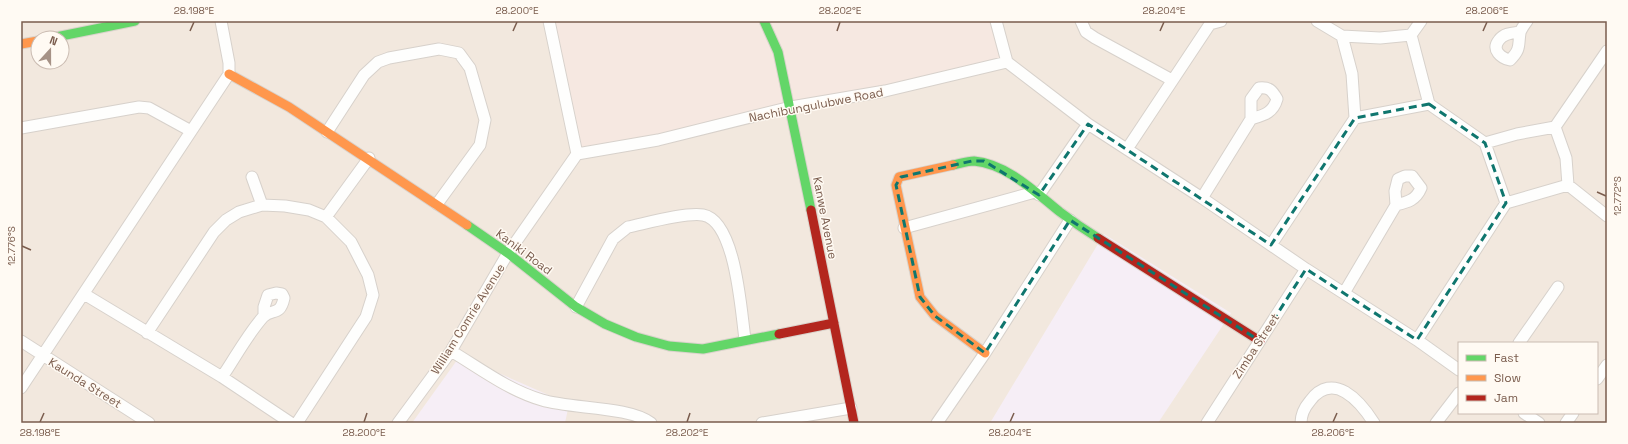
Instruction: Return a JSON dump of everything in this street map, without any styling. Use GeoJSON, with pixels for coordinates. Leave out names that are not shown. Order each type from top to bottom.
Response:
{"type":"FeatureCollection","features":[{"type":"Feature","properties":{"kind":"street"},"geometry":{"type":"LineString","coordinates":[[70,34],[135,21]]}},
{"type":"Feature","properties":{"kind":"street"},"geometry":{"type":"LineString","coordinates":[[21,388],[229,74],[229,63],[221,21]]}},
{"type":"Feature","properties":{"kind":"street"},"geometry":{"type":"LineString","coordinates":[[549,21],[577,154]]}},
{"type":"Feature","properties":{"kind":"street","name":"Kanwe Avenue"},"geometry":{"type":"LineString","coordinates":[[764,21],[778,52],[791,107],[854,423]]}},
{"type":"Feature","properties":{"kind":"street"},"geometry":{"type":"LineString","coordinates":[[996,21],[1007,62],[1088,124],[1202,198],[1306,269],[1417,340],[1458,369]]}},
{"type":"Feature","properties":{"kind":"street"},"geometry":{"type":"LineString","coordinates":[[1081,21],[1086,32],[1095,38],[1172,80]]}},
{"type":"Feature","properties":{"kind":"street"},"geometry":{"type":"LineString","coordinates":[[1317,21],[1342,36],[1380,38],[1412,34],[1421,21]]}},
{"type":"Feature","properties":{"kind":"street"},"geometry":{"type":"LineString","coordinates":[[1520,32],[1526,21]]}},
{"type":"Feature","properties":{"kind":"street"},"geometry":{"type":"LineString","coordinates":[[1126,149],[1212,22]]}},
{"type":"Feature","properties":{"kind":"street"},"geometry":{"type":"LineString","coordinates":[[1412,34],[1429,104],[1485,143],[1506,203]]}},
{"type":"Feature","properties":{"kind":"street"},"geometry":{"type":"LineString","coordinates":[[1271,245],[1355,118],[1352,74],[1342,36]]}},
{"type":"Feature","properties":{"kind":"street"},"geometry":{"type":"LineString","coordinates":[[327,132],[364,75],[378,62],[389,58],[439,49],[459,53],[470,68],[485,120],[480,145],[437,204]]}},
{"type":"Feature","properties":{"kind":"street"},"geometry":{"type":"LineString","coordinates":[[1485,143],[1517,134],[1555,127],[1607,51]]}},
{"type":"Feature","properties":{"kind":"street","name":"Nachibungulubwe Road"},"geometry":{"type":"LineString","coordinates":[[577,154],[658,140],[791,107],[885,91],[1007,62]]}},
{"type":"Feature","properties":{"kind":"street","name":"Kaniki Road"},"geometry":{"type":"LineString","coordinates":[[229,74],[247,83],[368,158],[508,253],[576,307],[619,332],[666,345],[703,349],[745,339],[834,323]]}},
{"type":"Feature","properties":{"kind":"street"},"geometry":{"type":"LineString","coordinates":[[1355,118],[1429,104]]}},
{"type":"Feature","properties":{"kind":"street"},"geometry":{"type":"LineString","coordinates":[[21,128],[139,107],[148,108],[191,131]]}},
{"type":"Feature","properties":{"kind":"street"},"geometry":{"type":"LineString","coordinates":[[1202,198],[1251,119]]}},
{"type":"Feature","properties":{"kind":"street"},"geometry":{"type":"LineString","coordinates":[[904,228],[1037,193],[1088,124]]}},
{"type":"Feature","properties":{"kind":"street"},"geometry":{"type":"LineString","coordinates":[[1555,127],[1566,158],[1568,185],[1607,216]]}},
{"type":"Feature","properties":{"kind":"street","name":"William Comrie Avenue"},"geometry":{"type":"LineString","coordinates":[[398,423],[451,351],[508,253],[577,154]]}},
{"type":"Feature","properties":{"kind":"street"},"geometry":{"type":"LineString","coordinates":[[326,217],[368,158]]}},
{"type":"Feature","properties":{"kind":"street"},"geometry":{"type":"LineString","coordinates":[[985,353],[935,316],[927,308],[920,297],[896,185],[899,177],[972,161],[984,161],[996,166],[1037,193],[1070,220],[1260,341]]}},
{"type":"Feature","properties":{"kind":"street"},"geometry":{"type":"LineString","coordinates":[[252,177],[262,205]]}},
{"type":"Feature","properties":{"kind":"street"},"geometry":{"type":"LineString","coordinates":[[1417,340],[1506,203],[1568,185]]}},
{"type":"Feature","properties":{"kind":"street"},"geometry":{"type":"LineString","coordinates":[[147,333],[214,232],[226,220],[239,212],[262,205],[285,206],[309,210],[326,217],[351,242],[368,275],[373,295],[366,318],[297,423]]}},
{"type":"Feature","properties":{"kind":"street"},"geometry":{"type":"LineString","coordinates":[[1344,293],[1396,205]]}},
{"type":"Feature","properties":{"kind":"street"},"geometry":{"type":"LineString","coordinates":[[576,307],[613,239],[628,226],[692,215],[704,215],[722,228],[731,249],[745,339]]}},
{"type":"Feature","properties":{"kind":"street"},"geometry":{"type":"LineString","coordinates":[[937,423],[985,353],[1070,220]]}},
{"type":"Feature","properties":{"kind":"street","name":"Zimba Street"},"geometry":{"type":"LineString","coordinates":[[1207,423],[1306,269]]}},
{"type":"Feature","properties":{"kind":"street"},"geometry":{"type":"LineString","coordinates":[[1519,342],[1558,287]]}},
{"type":"Feature","properties":{"kind":"street"},"geometry":{"type":"LineString","coordinates":[[84,294],[222,377],[291,423]]}},
{"type":"Feature","properties":{"kind":"street"},"geometry":{"type":"LineString","coordinates":[[222,377],[264,316]]}},
{"type":"Feature","properties":{"kind":"street","name":"Kaunda Street"},"geometry":{"type":"LineString","coordinates":[[21,341],[42,356],[149,423]]}},
{"type":"Feature","properties":{"kind":"street"},"geometry":{"type":"LineString","coordinates":[[451,351],[515,391],[542,400],[569,406],[604,409],[644,418],[651,423]]}},
{"type":"Feature","properties":{"kind":"street"},"geometry":{"type":"LineString","coordinates":[[1598,378],[1607,365]]}},
{"type":"Feature","properties":{"kind":"street"},"geometry":{"type":"LineString","coordinates":[[1301,423],[1304,410],[1310,400],[1322,390],[1329,389],[1338,389],[1355,398],[1374,423]]}},
{"type":"Feature","properties":{"kind":"street"},"geometry":{"type":"LineString","coordinates":[[1436,423],[1458,394]]}},
{"type":"Feature","properties":{"kind":"street"},"geometry":{"type":"LineString","coordinates":[[762,423],[851,408]]}},
{"type":"Feature","properties":{"kind":"street"},"geometry":{"type":"LineString","coordinates":[[1526,414],[1539,423]]}},
{"type":"Feature","properties":{"kind":"street"},"geometry":{"type":"LineString","coordinates":[[1566,423],[1572,414]]}},
{"type":"Feature","properties":{"kind":"highlighted area"},"geometry":{"type":"Polygon","coordinates":[[[1429,104],[1485,143],[1506,203],[1417,340],[1306,269],[1260,341],[1070,220],[985,353],[935,316],[920,297],[896,185],[901,177],[972,161],[984,161],[1039,195],[1088,124],[1271,245],[1355,118],[1429,104]]]}},
{"type":"Feature","properties":{"kind":"shaded area"},"geometry":{"type":"Polygon","coordinates":[[[21,21],[555,21],[575,161],[994,21],[1607,21],[1607,423],[21,423],[21,21]]]}},
{"type":"Feature","properties":{"kind":"shaded area"},"geometry":{"type":"Polygon","coordinates":[[[555,21],[994,21],[1003,61],[575,161],[555,21]]]}},
{"type":"Feature","properties":{"kind":"shaded area"},"geometry":{"type":"Polygon","coordinates":[[[1104,234],[1231,313],[1158,423],[990,423],[1104,234]]]}},
{"type":"Feature","properties":{"kind":"shaded area"},"geometry":{"type":"Polygon","coordinates":[[[460,356],[569,404],[565,423],[412,423],[460,356]]]}},
{"type":"Feature","properties":{"kind":"traffic: fast"},"geometry":{"type":"LineString","coordinates":[[70,34],[135,21]]}},
{"type":"Feature","properties":{"kind":"traffic: fast"},"geometry":{"type":"LineString","coordinates":[[764,21],[778,52],[811,210]]}},
{"type":"Feature","properties":{"kind":"traffic: fast"},"geometry":{"type":"LineString","coordinates":[[953,165],[974,161],[998,167],[1020,180],[1083,229],[1098,238]]}},
{"type":"Feature","properties":{"kind":"traffic: fast"},"geometry":{"type":"LineString","coordinates":[[467,225],[509,254],[576,307],[605,324],[636,337],[669,346],[703,349],[779,334]]}},
{"type":"Feature","properties":{"kind":"traffic: slow"},"geometry":{"type":"LineString","coordinates":[[21,44],[30,42]]}},
{"type":"Feature","properties":{"kind":"traffic: slow"},"geometry":{"type":"LineString","coordinates":[[229,74],[289,107],[467,225]]}},
{"type":"Feature","properties":{"kind":"traffic: slow"},"geometry":{"type":"LineString","coordinates":[[953,165],[899,177],[896,185],[920,297],[935,316],[985,353]]}},
{"type":"Feature","properties":{"kind":"traffic: jam"},"geometry":{"type":"LineString","coordinates":[[811,210],[854,423]]}},
{"type":"Feature","properties":{"kind":"traffic: jam"},"geometry":{"type":"LineString","coordinates":[[1098,238],[1260,341]]}},
{"type":"Feature","properties":{"kind":"traffic: jam"},"geometry":{"type":"LineString","coordinates":[[779,334],[834,323]]}}]}
